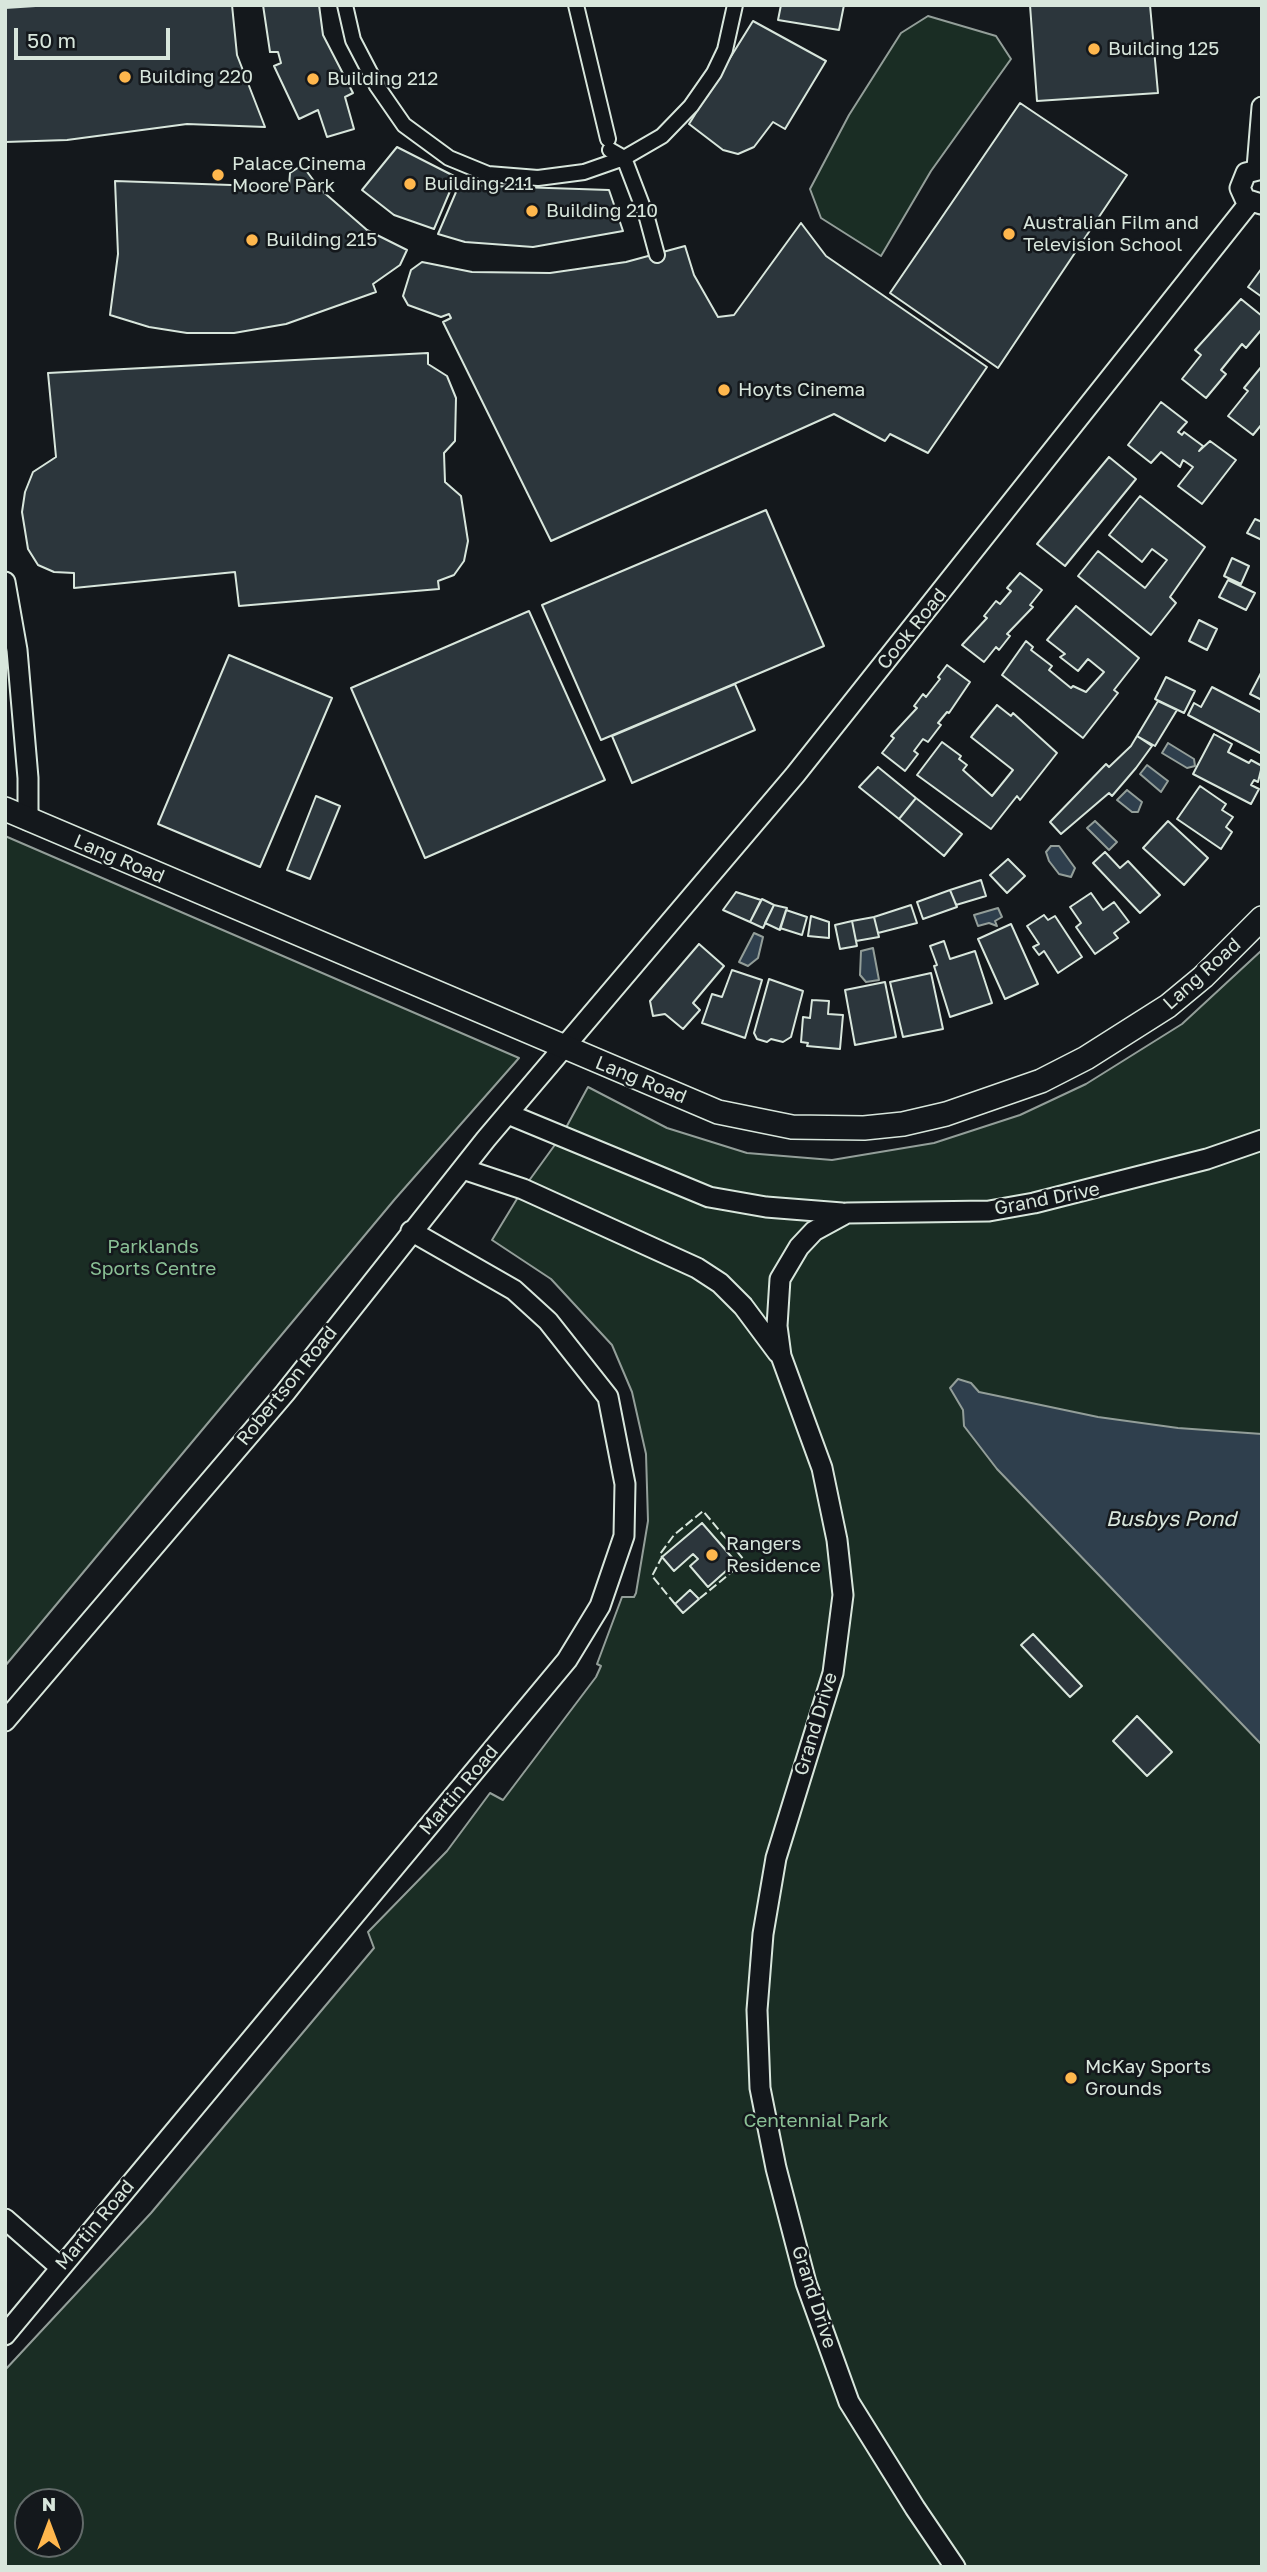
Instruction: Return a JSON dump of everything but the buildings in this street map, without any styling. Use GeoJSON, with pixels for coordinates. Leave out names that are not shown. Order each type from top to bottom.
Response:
{"type":"FeatureCollection","features":[{"type":"Feature","properties":{"kind":"street"},"geometry":{"type":"LineString","coordinates":[[345,5],[353,40],[377,86],[404,125],[449,158],[488,174],[538,178],[584,172],[624,158],[662,136],[691,106],[725,50],[735,5]]}},
{"type":"Feature","properties":{"kind":"street"},"geometry":{"type":"LineString","coordinates":[[576,5],[609,145],[624,158],[647,218],[657,255]]}},
{"type":"Feature","properties":{"kind":"street"},"geometry":{"type":"LineString","coordinates":[[1256,203],[1242,194],[1241,182],[1246,173],[1259,169],[1262,107]]}},
{"type":"Feature","properties":{"kind":"street","name":"Cook Road"},"geometry":{"type":"LineString","coordinates":[[564,1047],[795,775],[1256,203]]}},
{"type":"Feature","properties":{"kind":"street"},"geometry":{"type":"LineString","coordinates":[[5,582],[18,650],[29,788],[28,820]]}},
{"type":"Feature","properties":{"kind":"street","name":"Lang Road"},"geometry":{"type":"LineString","coordinates":[[5,809],[718,1112],[750,1120],[830,1129],[903,1124],[993,1099],[1086,1058],[1168,1006],[1219,962],[1262,918]]}},
{"type":"Feature","properties":{"kind":"street","name":"Robertson Road"},"geometry":{"type":"LineString","coordinates":[[5,1721],[285,1392],[411,1231],[564,1047]]}},
{"type":"Feature","properties":{"kind":"street"},"geometry":{"type":"LineString","coordinates":[[508,1114],[709,1197],[807,1212],[847,1213]]}},
{"type":"Feature","properties":{"kind":"street","name":"Grand Drive"},"geometry":{"type":"LineString","coordinates":[[956,2567],[915,2508],[849,2402],[806,2283],[776,2168],[760,2088],[757,2010],[763,1934],[776,1858],[833,1673],[843,1595],[837,1540],[822,1468],[781,1356],[777,1301],[786,1266],[814,1231],[847,1213],[989,1211],[1034,1203],[1195,1163],[1262,1140]]}},
{"type":"Feature","properties":{"kind":"street"},"geometry":{"type":"LineString","coordinates":[[463,1169],[523,1189],[698,1268],[720,1283],[743,1306],[781,1356]]}},
{"type":"Feature","properties":{"kind":"street","name":"Martin Road"},"geometry":{"type":"LineString","coordinates":[[5,2335],[567,1660],[600,1606],[624,1536],[625,1485],[608,1397],[548,1321],[514,1290],[411,1231]]}},
{"type":"Feature","properties":{"kind":"street"},"geometry":{"type":"LineString","coordinates":[[5,2219],[60,2267]]}},
{"type":"Feature","properties":{"kind":"green space"},"geometry":{"type":"Polygon","coordinates":[[[928,16],[996,36],[1011,59],[931,171],[881,256],[821,218],[810,189],[849,115],[901,33],[928,16]]]}},
{"type":"Feature","properties":{"kind":"green space","name":"Parklands Sports Centre"},"geometry":{"type":"Polygon","coordinates":[[[5,836],[519,1058],[395,1199],[5,1666],[5,836]]]}},
{"type":"Feature","properties":{"kind":"green space","name":"Centennial Park"},"geometry":{"type":"Polygon","coordinates":[[[1262,950],[1262,2567],[5,2567],[5,2370],[151,2213],[374,1948],[368,1932],[447,1851],[490,1793],[503,1800],[596,1677],[601,1666],[597,1664],[622,1597],[634,1597],[636,1593],[648,1521],[646,1454],[632,1392],[612,1345],[551,1279],[492,1240],[523,1189],[562,1135],[588,1087],[667,1128],[747,1153],[832,1160],[934,1143],[1020,1115],[1086,1084],[1182,1024],[1262,950]]]}},
{"type":"Feature","properties":{"kind":"water"},"geometry":{"type":"Polygon","coordinates":[[[1168,743],[1194,759],[1195,766],[1187,768],[1162,753],[1168,743]]]}},
{"type":"Feature","properties":{"kind":"water"},"geometry":{"type":"Polygon","coordinates":[[[1147,765],[1168,781],[1161,792],[1140,774],[1147,765]]]}},
{"type":"Feature","properties":{"kind":"water"},"geometry":{"type":"Polygon","coordinates":[[[1127,790],[1142,802],[1138,812],[1132,812],[1117,800],[1127,790]]]}},
{"type":"Feature","properties":{"kind":"water"},"geometry":{"type":"Polygon","coordinates":[[[1095,821],[1117,842],[1109,850],[1087,828],[1095,821]]]}},
{"type":"Feature","properties":{"kind":"water"},"geometry":{"type":"Polygon","coordinates":[[[1051,846],[1059,846],[1075,868],[1071,877],[1059,874],[1049,861],[1046,852],[1051,846]]]}},
{"type":"Feature","properties":{"kind":"water"},"geometry":{"type":"Polygon","coordinates":[[[998,908],[1002,917],[995,921],[997,926],[989,923],[978,926],[974,915],[998,908]]]}},
{"type":"Feature","properties":{"kind":"water"},"geometry":{"type":"Polygon","coordinates":[[[754,933],[763,937],[758,958],[748,966],[739,962],[754,933]]]}},
{"type":"Feature","properties":{"kind":"water"},"geometry":{"type":"Polygon","coordinates":[[[873,948],[879,980],[866,982],[860,975],[861,951],[873,948]]]}},
{"type":"Feature","properties":{"kind":"water","name":"Busbys Pond"},"geometry":{"type":"Polygon","coordinates":[[[958,1379],[971,1383],[979,1392],[1098,1417],[1178,1428],[1262,1434],[1262,1745],[997,1469],[964,1426],[963,1410],[950,1388],[958,1379]]]}},
{"type":"Feature","properties":{"kind":"fence"},"geometry":{"type":"LineString","coordinates":[[675,1604],[652,1576],[662,1557],[660,1554],[674,1535],[703,1511],[745,1561],[699,1599]]}},
{"type":"Feature","properties":{"kind":"place","name":"Building 125"},"geometry":{"type":"Point","coordinates":[1094,49]}},
{"type":"Feature","properties":{"kind":"place","name":"Building 220"},"geometry":{"type":"Point","coordinates":[125,77]}},
{"type":"Feature","properties":{"kind":"place","name":"Building 212"},"geometry":{"type":"Point","coordinates":[313,79]}},
{"type":"Feature","properties":{"kind":"place","name":"Palace Cinema Moore Park"},"geometry":{"type":"Point","coordinates":[218,175]}},
{"type":"Feature","properties":{"kind":"place","name":"Building 211"},"geometry":{"type":"Point","coordinates":[410,184]}},
{"type":"Feature","properties":{"kind":"place","name":"Building 210"},"geometry":{"type":"Point","coordinates":[532,211]}},
{"type":"Feature","properties":{"kind":"place","name":"Australian Film and Television School"},"geometry":{"type":"Point","coordinates":[1009,234]}},
{"type":"Feature","properties":{"kind":"place","name":"Building 215"},"geometry":{"type":"Point","coordinates":[252,240]}},
{"type":"Feature","properties":{"kind":"place","name":"Hoyts Cinema"},"geometry":{"type":"Point","coordinates":[724,390]}},
{"type":"Feature","properties":{"kind":"place","name":"Rangers Residence"},"geometry":{"type":"Point","coordinates":[712,1555]}},
{"type":"Feature","properties":{"kind":"place","name":"McKay Sports Grounds"},"geometry":{"type":"Point","coordinates":[1071,2078]}}]}
